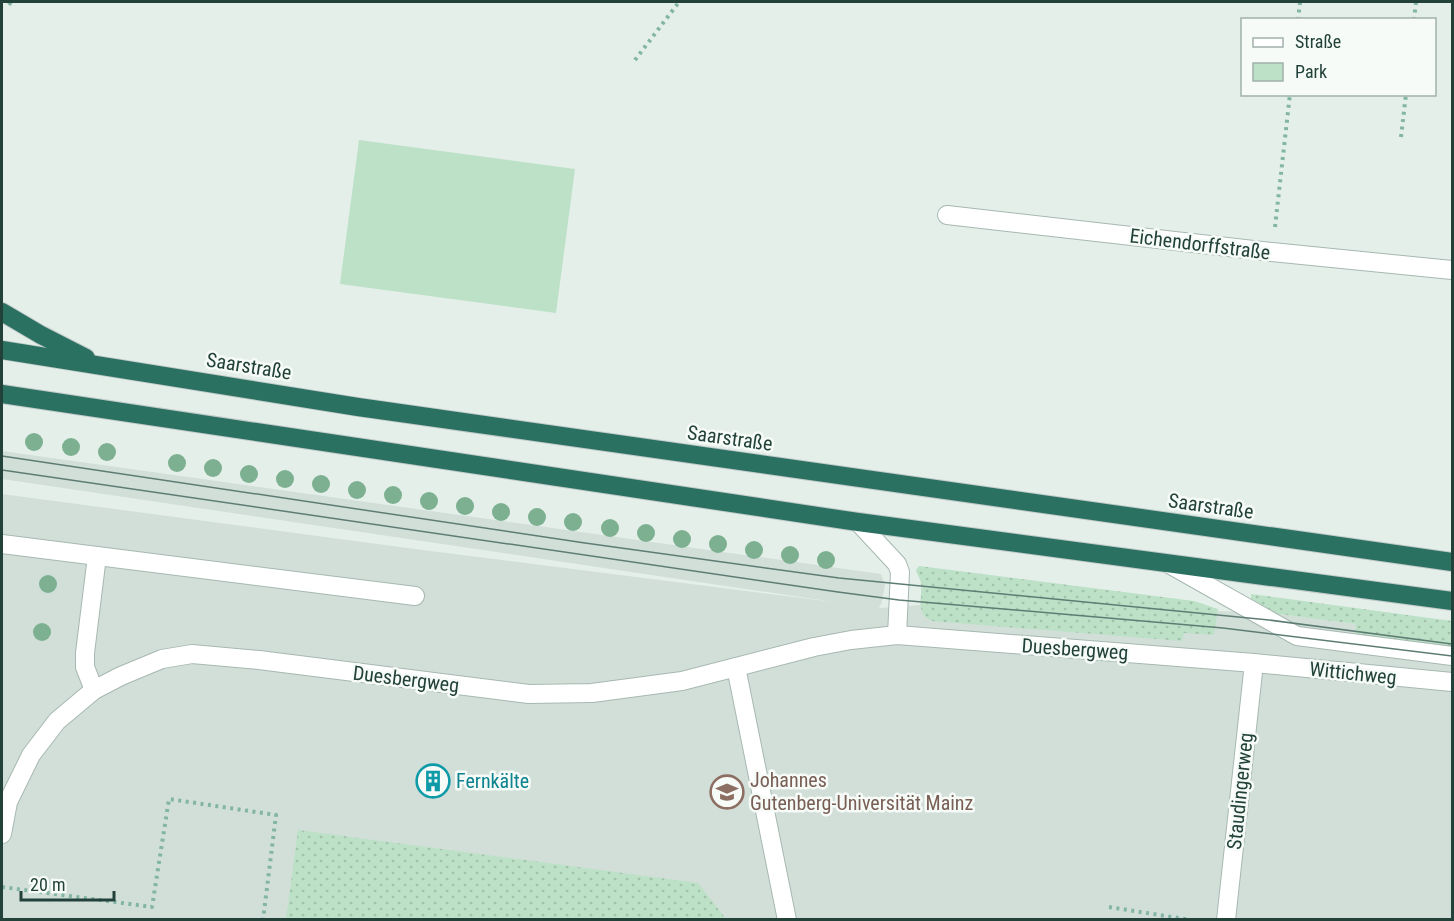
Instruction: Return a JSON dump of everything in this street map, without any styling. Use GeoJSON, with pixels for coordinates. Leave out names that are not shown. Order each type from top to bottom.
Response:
{"type":"FeatureCollection","features":[{"type":"Feature","properties":{"kind":"highway"},"geometry":{"type":"LineString","coordinates":[[2,312],[41,335],[101,365]]}},
{"type":"Feature","properties":{"kind":"highway","name":"Saarstraße"},"geometry":{"type":"LineString","coordinates":[[2,350],[358,407],[1452,562]]}},
{"type":"Feature","properties":{"kind":"highway"},"geometry":{"type":"LineString","coordinates":[[2,394],[858,522],[1452,602]]}},
{"type":"Feature","properties":{"kind":"street","name":"Eichendorffstraße"},"geometry":{"type":"LineString","coordinates":[[948,215],[1452,270]]}},
{"type":"Feature","properties":{"kind":"street"},"geometry":{"type":"LineString","coordinates":[[858,522],[897,564],[900,572],[897,635]]}},
{"type":"Feature","properties":{"kind":"street"},"geometry":{"type":"LineString","coordinates":[[2,544],[415,596]]}},
{"type":"Feature","properties":{"kind":"street"},"geometry":{"type":"LineString","coordinates":[[94,690],[85,667],[85,653],[97,556]]}},
{"type":"Feature","properties":{"kind":"street"},"geometry":{"type":"LineString","coordinates":[[1167,563],[1297,636],[1452,656]]}},
{"type":"Feature","properties":{"kind":"street","name":"Duesbergweg"},"geometry":{"type":"LineString","coordinates":[[2,834],[8,802],[31,755],[57,721],[94,690],[162,658],[192,654],[529,694],[592,693],[682,681],[851,639],[897,635],[1254,663]]}},
{"type":"Feature","properties":{"kind":"street","name":"Wittichweg"},"geometry":{"type":"LineString","coordinates":[[1254,663],[1452,682]]}},
{"type":"Feature","properties":{"kind":"street","name":"Staudingerweg"},"geometry":{"type":"LineString","coordinates":[[1226,920],[1254,663]]}},
{"type":"Feature","properties":{"kind":"street"},"geometry":{"type":"LineString","coordinates":[[736,667],[787,920]]}},
{"type":"Feature","properties":{"kind":"path"},"geometry":{"type":"LineString","coordinates":[[635,60],[679,2]]}},
{"type":"Feature","properties":{"kind":"path"},"geometry":{"type":"LineString","coordinates":[[1298,18],[1300,2]]}},
{"type":"Feature","properties":{"kind":"path"},"geometry":{"type":"LineString","coordinates":[[1414,18],[1416,2]]}},
{"type":"Feature","properties":{"kind":"path"},"geometry":{"type":"LineString","coordinates":[[1272,252],[1290,96]]}},
{"type":"Feature","properties":{"kind":"path"},"geometry":{"type":"LineString","coordinates":[[1401,137],[1406,96]]}},
{"type":"Feature","properties":{"kind":"path"},"geometry":{"type":"LineString","coordinates":[[2,887],[152,907],[169,799],[276,815],[263,920]]}},
{"type":"Feature","properties":{"kind":"path"},"geometry":{"type":"LineString","coordinates":[[1109,907],[1191,920]]}},
{"type":"Feature","properties":{"kind":"shaded area","name":"Johannes Gutenberg-Universität Mainz"},"geometry":{"type":"Polygon","coordinates":[[[2,451],[881,574],[885,585],[879,608],[920,605],[922,582],[1217,611],[1271,613],[1452,636],[1452,919],[2,919],[2,494],[834,602],[2,479],[2,451]]]}},
{"type":"Feature","properties":{"kind":"green space"},"geometry":{"type":"Polygon","coordinates":[[[359,140],[575,169],[556,313],[340,284],[359,140]]]}},
{"type":"Feature","properties":{"kind":"green space"},"geometry":{"type":"Polygon","coordinates":[[[919,566],[1194,601],[1218,609],[1214,635],[1184,633],[1182,641],[932,621],[923,614],[922,610],[921,582],[916,570],[919,566]]]}},
{"type":"Feature","properties":{"kind":"green space"},"geometry":{"type":"Polygon","coordinates":[[[1251,594],[1452,621],[1452,651],[1354,638],[1356,624],[1271,613],[1251,603],[1251,594]]]}},
{"type":"Feature","properties":{"kind":"green space"},"geometry":{"type":"Polygon","coordinates":[[[298,830],[698,883],[726,919],[286,919],[298,830]]]}},
{"type":"Feature","properties":{"kind":"tram line"},"geometry":{"type":"LineString","coordinates":[[2,456],[585,543],[839,578],[1269,620],[1452,644]]}},
{"type":"Feature","properties":{"kind":"tram line"},"geometry":{"type":"LineString","coordinates":[[2,470],[899,600],[1223,628],[1452,656]]}},
{"type":"Feature","properties":{"kind":"place","name":"Fernkälte"},"geometry":{"type":"Point","coordinates":[433,781]}},
{"type":"Feature","properties":{"kind":"place","name":"Johannes Gutenberg-Universität Mainz"},"geometry":{"type":"Point","coordinates":[727,792]}}]}
